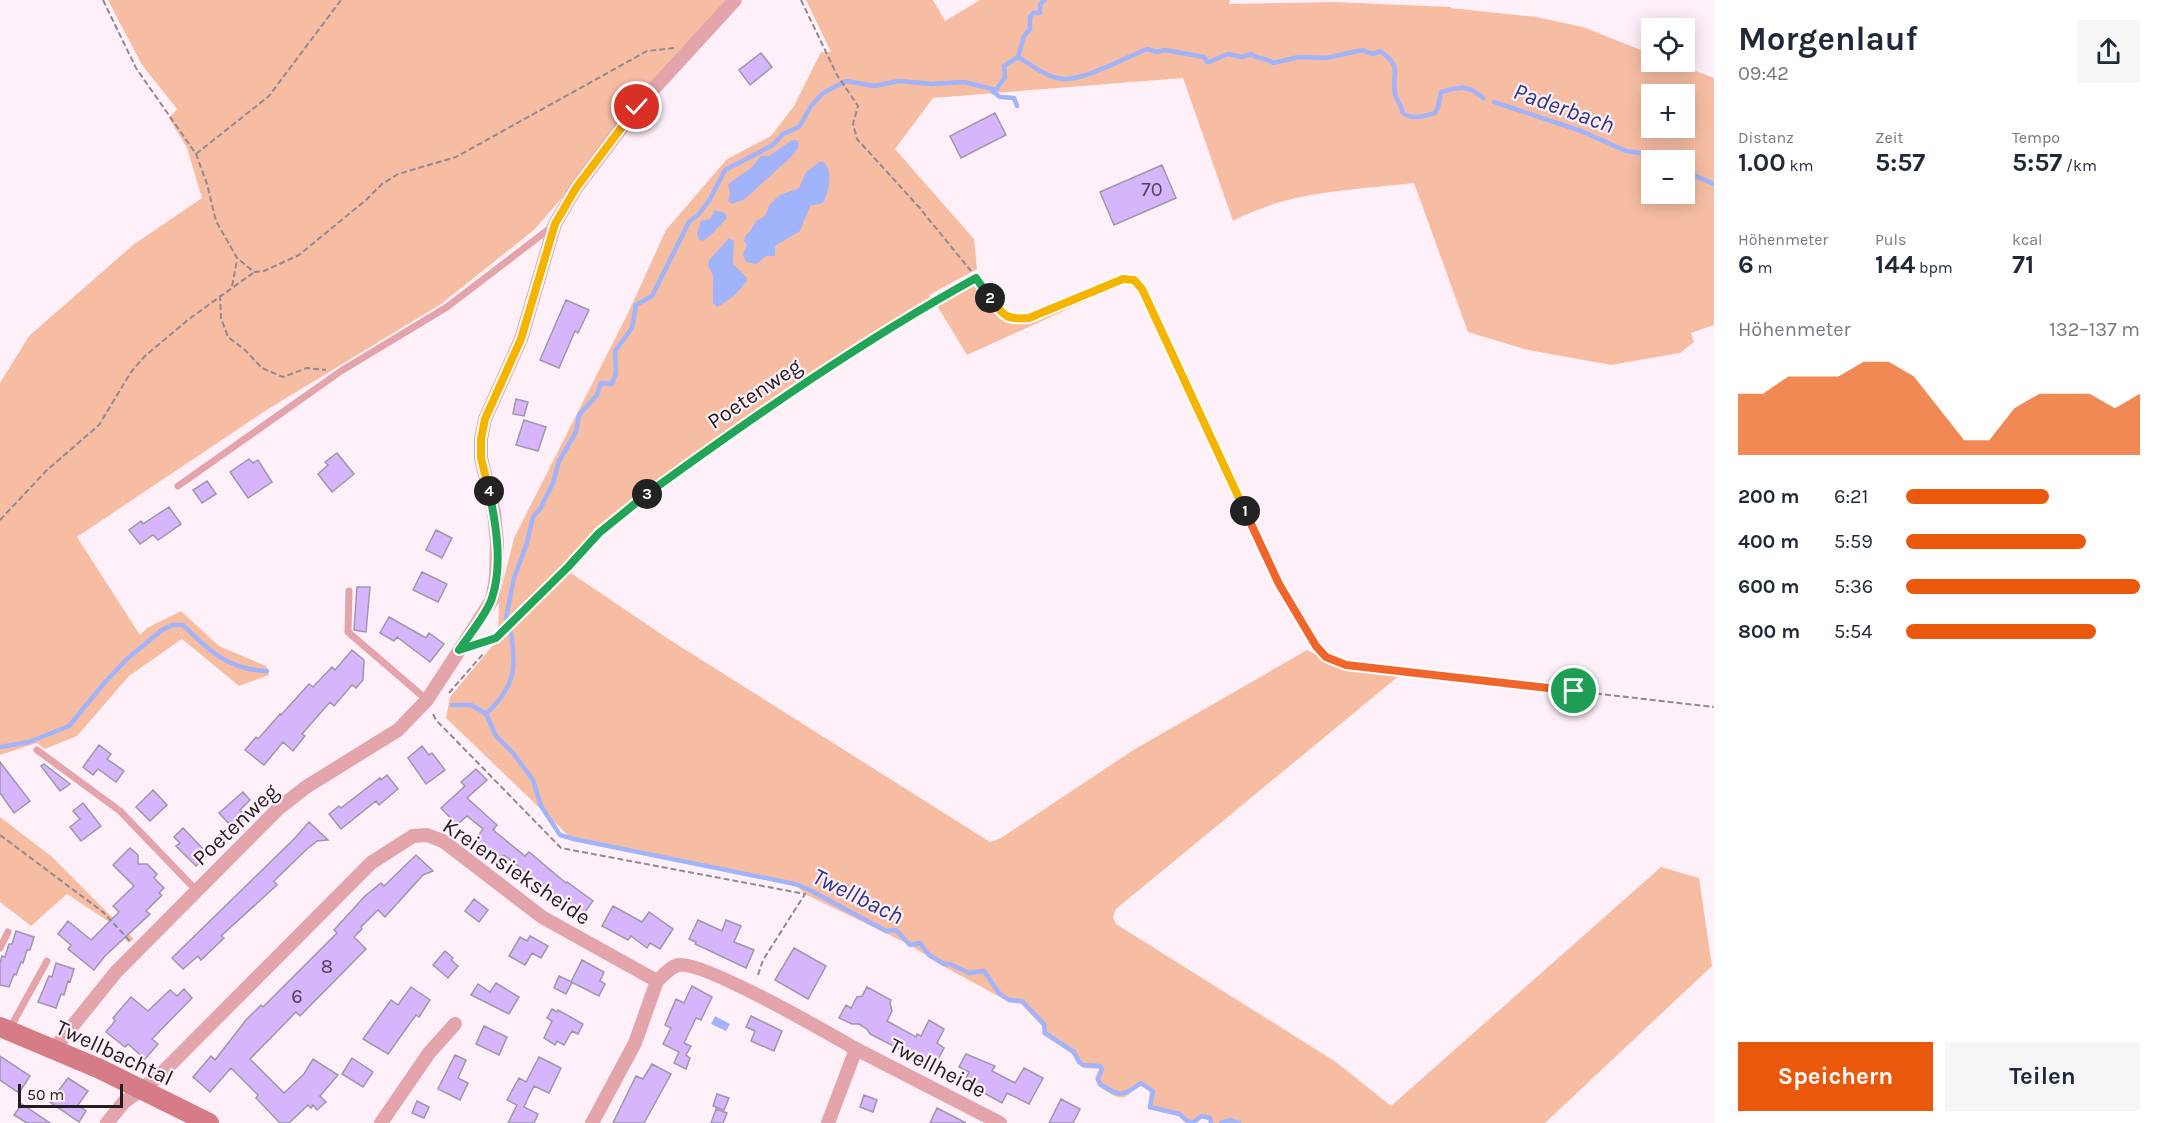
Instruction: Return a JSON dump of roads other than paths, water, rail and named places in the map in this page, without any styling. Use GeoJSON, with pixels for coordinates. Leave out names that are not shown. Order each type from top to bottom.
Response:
{"type":"FeatureCollection","features":[{"type":"Feature","properties":{"kind":"street","name":"Poetenweg"},"geometry":{"type":"LineString","coordinates":[[54,1049],[138,949],[278,810],[306,787],[398,730],[427,700],[492,600],[496,578],[497,543],[494,512],[481,458],[481,439],[485,419],[521,339],[555,224],[576,188],[637,107],[735,0]]}},
{"type":"Feature","properties":{"kind":"street","name":"Kreiensieksheide"},"geometry":{"type":"LineString","coordinates":[[107,1123],[124,1102],[158,1077],[371,863],[413,836],[427,835],[442,841],[542,917],[657,981]]}},
{"type":"Feature","properties":{"kind":"street"},"geometry":{"type":"LineString","coordinates":[[592,1123],[635,1042],[657,981],[680,965],[692,966],[753,993],[856,1049],[828,1123]]}},
{"type":"Feature","properties":{"kind":"street"},"geometry":{"type":"LineString","coordinates":[[381,1123],[429,1053],[455,1024]]}},
{"type":"Feature","properties":{"kind":"street","name":"Twellbachtal"},"geometry":{"type":"LineString","coordinates":[[4,1029],[54,1049],[209,1123]]}},
{"type":"Feature","properties":{"kind":"street","name":"Twellheide"},"geometry":{"type":"LineString","coordinates":[[856,1049],[1000,1123]]}},
{"type":"Feature","properties":{"kind":"lane","name":"Poetenweg"},"geometry":{"type":"LineString","coordinates":[[178,486],[341,371],[447,307],[555,224]]}},
{"type":"Feature","properties":{"kind":"lane","name":"Poetenweg"},"geometry":{"type":"LineString","coordinates":[[459,650],[496,638],[599,533],[637,501],[724,438],[917,311],[976,278]]}},
{"type":"Feature","properties":{"kind":"lane"},"geometry":{"type":"LineString","coordinates":[[349,591],[348,632],[427,700]]}},
{"type":"Feature","properties":{"kind":"lane"},"geometry":{"type":"LineString","coordinates":[[37,750],[120,810],[196,890]]}},
{"type":"Feature","properties":{"kind":"lane"},"geometry":{"type":"LineString","coordinates":[[0,948],[8,932]]}},
{"type":"Feature","properties":{"kind":"lane"},"geometry":{"type":"LineString","coordinates":[[4,1029],[47,961]]}},
{"type":"Feature","properties":{"kind":"water"},"geometry":{"type":"Polygon","coordinates":[[[792,140],[799,143],[792,156],[745,199],[732,204],[728,201],[730,194],[728,184],[751,168],[761,156],[769,156],[792,140]]]}},
{"type":"Feature","properties":{"kind":"water"},"geometry":{"type":"Polygon","coordinates":[[[821,161],[825,163],[829,172],[828,188],[823,203],[810,206],[800,231],[775,246],[775,256],[766,256],[757,264],[746,262],[743,254],[747,245],[744,241],[745,236],[756,221],[765,216],[770,204],[780,195],[799,188],[806,172],[821,161]]]}},
{"type":"Feature","properties":{"kind":"water"},"geometry":{"type":"Polygon","coordinates":[[[715,210],[725,213],[727,218],[703,241],[698,239],[697,233],[701,221],[710,219],[715,210]]]}},
{"type":"Feature","properties":{"kind":"water"},"geometry":{"type":"Polygon","coordinates":[[[729,238],[734,241],[733,264],[747,278],[747,281],[734,296],[718,307],[713,303],[713,276],[709,260],[729,238]]]}},
{"type":"Feature","properties":{"kind":"water"},"geometry":{"type":"Polygon","coordinates":[[[715,1016],[730,1024],[726,1031],[711,1024],[715,1016]]]}},
{"type":"Feature","properties":{"kind":"waterway"},"geometry":{"type":"LineString","coordinates":[[506,618],[514,578],[527,543],[533,517],[540,509],[553,483],[559,461],[576,432],[579,415],[597,395],[601,383],[612,384],[616,373],[615,351],[632,328],[636,305],[652,296],[689,222],[699,214],[710,199],[725,170],[773,145],[783,134],[799,127],[811,106],[823,93],[846,81],[874,86],[899,81],[932,84],[964,82],[996,90],[1005,77],[1004,66],[1018,57],[1024,36],[1030,29],[1030,17],[1033,13],[1040,13],[1040,4],[1045,0]]}},
{"type":"Feature","properties":{"kind":"waterway","name":"Paderbach"},"geometry":{"type":"LineString","coordinates":[[1018,57],[1046,74],[1064,79],[1083,76],[1147,49],[1204,57],[1207,62],[1228,54],[1242,57],[1251,54],[1273,63],[1299,57],[1326,58],[1363,50],[1372,54],[1380,51],[1394,66],[1395,94],[1402,112],[1406,115],[1418,117],[1435,113],[1441,92],[1453,89],[1473,90],[1483,98]]}},
{"type":"Feature","properties":{"kind":"waterway"},"geometry":{"type":"LineString","coordinates":[[992,91],[1000,97],[1014,98],[1017,106]]}},
{"type":"Feature","properties":{"kind":"waterway","name":"Paderbach"},"geometry":{"type":"LineString","coordinates":[[1494,102],[1581,131],[1626,151],[1641,153]]}},
{"type":"Feature","properties":{"kind":"waterway","name":"Paderbach"},"geometry":{"type":"LineString","coordinates":[[1695,176],[1714,184]]}},
{"type":"Feature","properties":{"kind":"waterway"},"geometry":{"type":"LineString","coordinates":[[0,747],[29,742],[69,726],[128,658],[162,630],[173,625],[183,625],[211,651],[231,663],[254,670],[267,671]]}},
{"type":"Feature","properties":{"kind":"waterway"},"geometry":{"type":"LineString","coordinates":[[486,714],[503,695],[511,677],[514,657],[511,633]]}},
{"type":"Feature","properties":{"kind":"waterway","name":"Twellbach"},"geometry":{"type":"LineString","coordinates":[[452,705],[471,705],[486,714],[496,736],[513,753],[533,780],[541,806],[560,835],[795,884],[808,889],[886,931],[896,930],[910,945],[920,943],[929,955],[944,964],[950,964],[969,973],[984,971],[999,993],[1009,1000],[1022,1001],[1044,1024],[1045,1033],[1074,1052],[1079,1062],[1083,1065],[1100,1066],[1102,1069],[1098,1079],[1100,1084],[1121,1094],[1141,1083],[1153,1091],[1150,1107],[1180,1114],[1193,1123],[1201,1116],[1210,1118],[1211,1123]]}},
{"type":"Feature","properties":{"kind":"waterway","name":"Twellbach"},"geometry":{"type":"LineString","coordinates":[[1221,1123],[1231,1120],[1239,1123]]}}]}
